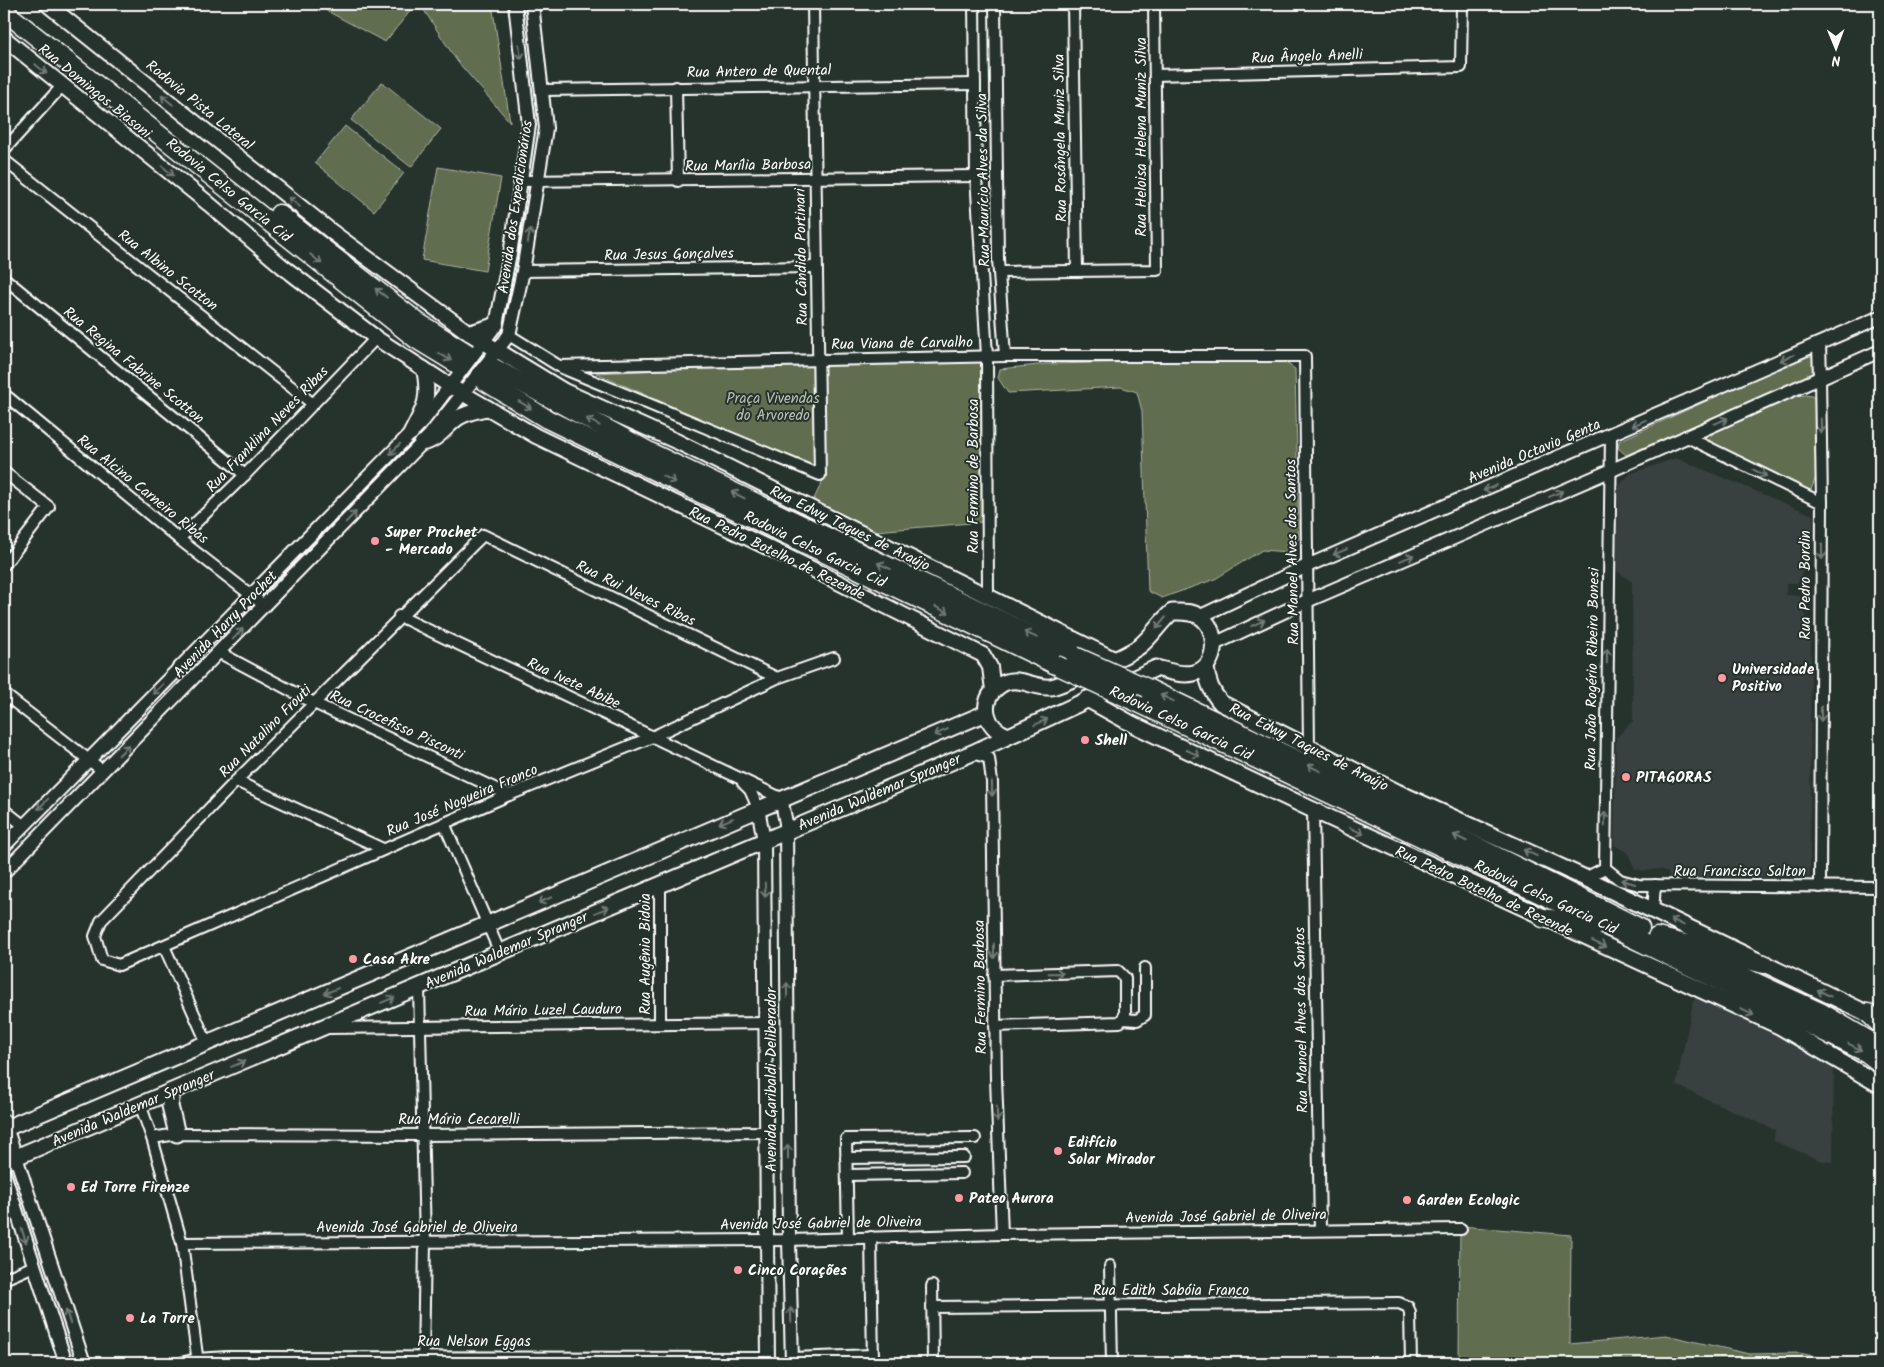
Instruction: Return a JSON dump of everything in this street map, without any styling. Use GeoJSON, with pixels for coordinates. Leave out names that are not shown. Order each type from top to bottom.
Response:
{"type":"FeatureCollection","features":[{"type":"Feature","properties":{"kind":"highway","name":"Rodovia Celso Garcia Cid"},"geometry":{"type":"LineString","coordinates":[[4,11],[416,340],[462,358],[14,4]]}},
{"type":"Feature","properties":{"kind":"highway","name":"Rodovia Celso Garcia Cid"},"geometry":{"type":"LineString","coordinates":[[491,366],[650,452],[1476,846],[1657,937],[1822,1013],[1880,1047]]}},
{"type":"Feature","properties":{"kind":"highway","name":"Rodovia Celso Garcia Cid"},"geometry":{"type":"LineString","coordinates":[[491,366],[547,419],[1054,664],[1758,998],[1866,1053],[1880,1063]]}},
{"type":"Feature","properties":{"kind":"highway"},"geometry":{"type":"LineString","coordinates":[[1542,918],[1612,928]]}},
{"type":"Feature","properties":{"kind":"highway"},"geometry":{"type":"LineString","coordinates":[[1657,937],[1764,964]]}},
{"type":"Feature","properties":{"kind":"main road","name":"Rodovia Pista Lateral"},"geometry":{"type":"LineString","coordinates":[[47,4],[332,232],[436,311]]}},
{"type":"Feature","properties":{"kind":"main road","name":"Rua Domingos Biasoni"},"geometry":{"type":"LineString","coordinates":[[4,38],[209,204],[282,266],[376,338]]}},
{"type":"Feature","properties":{"kind":"main road","name":"Rodovia Celso Garcia Cid"},"geometry":{"type":"LineString","coordinates":[[436,311],[483,342],[491,366],[583,400]]}},
{"type":"Feature","properties":{"kind":"main road"},"geometry":{"type":"LineString","coordinates":[[469,333],[496,325]]}},
{"type":"Feature","properties":{"kind":"main road"},"geometry":{"type":"LineString","coordinates":[[376,338],[488,408]]}},
{"type":"Feature","properties":{"kind":"main road"},"geometry":{"type":"LineString","coordinates":[[411,432],[425,407],[427,396],[424,369]]}},
{"type":"Feature","properties":{"kind":"main road","name":"Rua Edwy Taques de Araújo"},"geometry":{"type":"LineString","coordinates":[[583,400],[678,442],[1114,659]]}},
{"type":"Feature","properties":{"kind":"main road"},"geometry":{"type":"LineString","coordinates":[[422,443],[431,441],[457,419],[470,412],[488,408]]}},
{"type":"Feature","properties":{"kind":"main road","name":"Rua Pedro Botelho de Rezende"},"geometry":{"type":"LineString","coordinates":[[488,408],[536,436],[800,563],[983,655],[990,667],[993,690]]}},
{"type":"Feature","properties":{"kind":"main road"},"geometry":{"type":"LineString","coordinates":[[1008,736],[996,731],[989,722],[986,712],[988,700],[993,690],[1001,684],[1013,681],[1051,687],[1140,647],[1160,622],[1172,612],[1183,612],[1201,616],[1212,633],[1214,644],[1212,656],[1206,667]]}},
{"type":"Feature","properties":{"kind":"main road","name":"Rua Edwy Taques de Araújo"},"geometry":{"type":"LineString","coordinates":[[1206,667],[1207,680],[1221,703],[1397,792],[1585,878],[1876,1019]]}},
{"type":"Feature","properties":{"kind":"main road","name":"Avenida Waldemar Spranger"},"geometry":{"type":"LineString","coordinates":[[10,1160],[972,753],[1039,724],[1087,699],[1156,668],[1178,674],[1195,673],[1206,667]]}},
{"type":"Feature","properties":{"kind":"main road","name":"Rua Pedro Botelho de Rezende"},"geometry":{"type":"LineString","coordinates":[[1087,699],[1132,724],[1313,810],[1780,1027],[1880,1085]]}},
{"type":"Feature","properties":{"kind":"main road","name":"Avenida Waldemar Spranger"},"geometry":{"type":"LineString","coordinates":[[5,1126],[207,1043],[986,712]]}},
{"type":"Feature","properties":{"kind":"main road"},"geometry":{"type":"LineString","coordinates":[[172,1093],[170,1106],[177,1134]]}},
{"type":"Feature","properties":{"kind":"street","name":"Avenida dos Expedicionários"},"geometry":{"type":"LineString","coordinates":[[450,386],[496,325],[511,248],[529,126],[514,4]]}},
{"type":"Feature","properties":{"kind":"street","name":"Avenida dos Expedicionários"},"geometry":{"type":"LineString","coordinates":[[463,394],[491,366],[509,336],[523,271],[546,128],[532,4]]}},
{"type":"Feature","properties":{"kind":"street","name":"Rua Cândido Portinari"},"geometry":{"type":"LineString","coordinates":[[558,366],[820,475],[813,4]]}},
{"type":"Feature","properties":{"kind":"street","name":"Rua Fermino de Barbosa"},"geometry":{"type":"LineString","coordinates":[[974,4],[976,176],[987,356],[988,596]]}},
{"type":"Feature","properties":{"kind":"street","name":"Rua Maurício Alves da Silva"},"geometry":{"type":"LineString","coordinates":[[995,4],[998,259],[1005,356]]}},
{"type":"Feature","properties":{"kind":"street","name":"Rua Rosângela Muniz Silva"},"geometry":{"type":"LineString","coordinates":[[1072,4],[1077,271]]}},
{"type":"Feature","properties":{"kind":"street","name":"Rua Heloisa Helena Muniz Silva"},"geometry":{"type":"LineString","coordinates":[[1077,271],[1157,270],[1154,4]]}},
{"type":"Feature","properties":{"kind":"street","name":"Rua Ângelo Anelli"},"geometry":{"type":"LineString","coordinates":[[1155,75],[1461,67],[1462,4]]}},
{"type":"Feature","properties":{"kind":"street","name":"Rua Antero de Quental"},"geometry":{"type":"LineString","coordinates":[[543,90],[975,84]]}},
{"type":"Feature","properties":{"kind":"street"},"geometry":{"type":"LineString","coordinates":[[4,150],[62,86]]}},
{"type":"Feature","properties":{"kind":"street"},"geometry":{"type":"LineString","coordinates":[[676,87],[678,181]]}},
{"type":"Feature","properties":{"kind":"street","name":"Rua Albino Scotton"},"geometry":{"type":"LineString","coordinates":[[4,160],[313,404]]}},
{"type":"Feature","properties":{"kind":"street","name":"Rua Marília Barbosa"},"geometry":{"type":"LineString","coordinates":[[520,181],[678,181],[976,176]]}},
{"type":"Feature","properties":{"kind":"street","name":"Rua Jesus Gonçalves"},"geometry":{"type":"LineString","coordinates":[[523,271],[816,267]]}},
{"type":"Feature","properties":{"kind":"street"},"geometry":{"type":"LineString","coordinates":[[1000,272],[1077,271]]}},
{"type":"Feature","properties":{"kind":"street","name":"Rua Regina Fabrine Scotton"},"geometry":{"type":"LineString","coordinates":[[4,278],[245,475]]}},
{"type":"Feature","properties":{"kind":"street","name":"Avenida Octavio Genta"},"geometry":{"type":"LineString","coordinates":[[1201,616],[1307,566],[1612,436],[1880,317]]}},
{"type":"Feature","properties":{"kind":"street"},"geometry":{"type":"LineString","coordinates":[[509,336],[558,366]]}},
{"type":"Feature","properties":{"kind":"street","name":"Rua Franklina Neves Ribas"},"geometry":{"type":"LineString","coordinates":[[179,539],[245,475],[376,338]]}},
{"type":"Feature","properties":{"kind":"street","name":"Rua Pedro Bordin"},"geometry":{"type":"LineString","coordinates":[[1818,344],[1822,503],[1820,886]]}},
{"type":"Feature","properties":{"kind":"street"},"geometry":{"type":"LineString","coordinates":[[1214,644],[1307,600],[1612,470],[1880,351]]}},
{"type":"Feature","properties":{"kind":"street","name":"Rua Viana de Carvalho"},"geometry":{"type":"LineString","coordinates":[[558,366],[987,356],[1305,356]]}},
{"type":"Feature","properties":{"kind":"street","name":"Rua Manoel Alves dos Santos"},"geometry":{"type":"LineString","coordinates":[[1305,356],[1309,748]]}},
{"type":"Feature","properties":{"kind":"street","name":"Avenida Harry Prochet"},"geometry":{"type":"LineString","coordinates":[[4,846],[87,759],[252,595],[411,432],[450,386]]}},
{"type":"Feature","properties":{"kind":"street","name":"Rua Alcino Carneiro Ribas"},"geometry":{"type":"LineString","coordinates":[[4,394],[179,539],[265,606]]}},
{"type":"Feature","properties":{"kind":"street","name":"Avenida Harry Prochet"},"geometry":{"type":"LineString","coordinates":[[4,872],[220,653],[422,443],[463,394]]}},
{"type":"Feature","properties":{"kind":"street"},"geometry":{"type":"LineString","coordinates":[[411,432],[422,443]]}},
{"type":"Feature","properties":{"kind":"street"},"geometry":{"type":"LineString","coordinates":[[1612,436],[1612,470]]}},
{"type":"Feature","properties":{"kind":"street"},"geometry":{"type":"LineString","coordinates":[[1685,436],[1822,503]]}},
{"type":"Feature","properties":{"kind":"street","name":"Rua João Rogério Ribeiro Bonesi"},"geometry":{"type":"LineString","coordinates":[[1604,868],[1612,470]]}},
{"type":"Feature","properties":{"kind":"street"},"geometry":{"type":"LineString","coordinates":[[4,472],[50,507],[4,565]]}},
{"type":"Feature","properties":{"kind":"street","name":"Rua Natalino Frouti"},"geometry":{"type":"LineString","coordinates":[[102,960],[95,936],[101,921],[399,616],[483,535]]}},
{"type":"Feature","properties":{"kind":"street","name":"Rua Rui Neves Ribas"},"geometry":{"type":"LineString","coordinates":[[483,535],[777,678]]}},
{"type":"Feature","properties":{"kind":"street","name":"Rua Ivete Abibe"},"geometry":{"type":"LineString","coordinates":[[399,616],[781,798]]}},
{"type":"Feature","properties":{"kind":"street","name":"Rua Crocefisso Pisconti"},"geometry":{"type":"LineString","coordinates":[[220,653],[314,703],[509,795]]}},
{"type":"Feature","properties":{"kind":"street","name":"Rua José Nogueira Franco"},"geometry":{"type":"LineString","coordinates":[[102,960],[119,965],[382,849],[652,737],[777,678],[834,658]]}},
{"type":"Feature","properties":{"kind":"street"},"geometry":{"type":"LineString","coordinates":[[4,694],[103,771]]}},
{"type":"Feature","properties":{"kind":"street","name":"Rua Fermino Barbosa"},"geometry":{"type":"LineString","coordinates":[[972,753],[989,758],[991,766],[995,1026],[1002,1234]]}},
{"type":"Feature","properties":{"kind":"street","name":"Rua Ivete Abibe"},"geometry":{"type":"LineString","coordinates":[[737,777],[750,790],[758,808]]}},
{"type":"Feature","properties":{"kind":"street"},"geometry":{"type":"LineString","coordinates":[[236,781],[382,849]]}},
{"type":"Feature","properties":{"kind":"street","name":"Avenida Garibaldi Deliberador"},"geometry":{"type":"LineString","coordinates":[[781,798],[785,810],[786,831],[789,1240],[792,1360]]}},
{"type":"Feature","properties":{"kind":"street","name":"Avenida Garibaldi Deliberador"},"geometry":{"type":"LineString","coordinates":[[758,808],[764,841],[767,1023],[768,1361]]}},
{"type":"Feature","properties":{"kind":"street"},"geometry":{"type":"LineString","coordinates":[[4,810],[23,825]]}},
{"type":"Feature","properties":{"kind":"street","name":"Rua Manoel Alves dos Santos"},"geometry":{"type":"LineString","coordinates":[[1313,810],[1320,1230]]}},
{"type":"Feature","properties":{"kind":"street"},"geometry":{"type":"LineString","coordinates":[[444,823],[500,953]]}},
{"type":"Feature","properties":{"kind":"street"},"geometry":{"type":"LineString","coordinates":[[1585,878],[1604,868]]}},
{"type":"Feature","properties":{"kind":"street","name":"Rua Francisco Salton"},"geometry":{"type":"LineString","coordinates":[[1604,868],[1617,878],[1628,883],[1656,886],[1880,888]]}},
{"type":"Feature","properties":{"kind":"street","name":"Rua Augênio Bidoia"},"geometry":{"type":"LineString","coordinates":[[660,886],[660,1023]]}},
{"type":"Feature","properties":{"kind":"street"},"geometry":{"type":"LineString","coordinates":[[1653,911],[1656,886]]}},
{"type":"Feature","properties":{"kind":"street"},"geometry":{"type":"LineString","coordinates":[[164,946],[207,1043]]}},
{"type":"Feature","properties":{"kind":"street"},"geometry":{"type":"LineString","coordinates":[[995,1026],[1120,1022],[1123,1019],[1137,1020],[1146,1015],[1144,968]]}},
{"type":"Feature","properties":{"kind":"street"},"geometry":{"type":"LineString","coordinates":[[994,975],[1118,971],[1125,978],[1125,1015],[1123,1019]]}},
{"type":"Feature","properties":{"kind":"street"},"geometry":{"type":"LineString","coordinates":[[419,987],[425,1242],[423,1359]]}},
{"type":"Feature","properties":{"kind":"street","name":"Rua Mário Luzel Cauduro"},"geometry":{"type":"LineString","coordinates":[[320,1028],[767,1023]]}},
{"type":"Feature","properties":{"kind":"street"},"geometry":{"type":"LineString","coordinates":[[140,1104],[152,1138],[182,1243],[198,1361]]}},
{"type":"Feature","properties":{"kind":"street"},"geometry":{"type":"LineString","coordinates":[[5,1126],[10,1160],[83,1363]]}},
{"type":"Feature","properties":{"kind":"street","name":"Rua Mário Cecarelli"},"geometry":{"type":"LineString","coordinates":[[152,1138],[177,1134],[422,1135],[767,1132]]}},
{"type":"Feature","properties":{"kind":"street"},"geometry":{"type":"LineString","coordinates":[[848,1238],[846,1139],[976,1138]]}},
{"type":"Feature","properties":{"kind":"street"},"geometry":{"type":"LineString","coordinates":[[846,1158],[964,1157]]}},
{"type":"Feature","properties":{"kind":"street"},"geometry":{"type":"LineString","coordinates":[[4,1173],[66,1363]]}},
{"type":"Feature","properties":{"kind":"street"},"geometry":{"type":"LineString","coordinates":[[847,1175],[962,1173]]}},
{"type":"Feature","properties":{"kind":"street","name":"Avenida José Gabriel de Oliveira"},"geometry":{"type":"LineString","coordinates":[[182,1243],[789,1240],[1002,1234],[1461,1229]]}},
{"type":"Feature","properties":{"kind":"street"},"geometry":{"type":"LineString","coordinates":[[792,1360],[873,1359],[871,1237]]}},
{"type":"Feature","properties":{"kind":"street"},"geometry":{"type":"LineString","coordinates":[[4,1279],[34,1266]]}},
{"type":"Feature","properties":{"kind":"street"},"geometry":{"type":"LineString","coordinates":[[1110,1266],[1112,1363]]}},
{"type":"Feature","properties":{"kind":"street"},"geometry":{"type":"LineString","coordinates":[[932,1286],[933,1363]]}},
{"type":"Feature","properties":{"kind":"street","name":"Rua Edith Sabóia Franco"},"geometry":{"type":"LineString","coordinates":[[932,1307],[1399,1303],[1408,1308],[1411,1363]]}},
{"type":"Feature","properties":{"kind":"street","name":"Rua Nelson Eggas"},"geometry":{"type":"LineString","coordinates":[[181,1363],[198,1361],[423,1359],[768,1361]]}},
{"type":"Feature","properties":{"kind":"shaded area","name":"Universidade Positivo"},"geometry":{"type":"Polygon","coordinates":[[[1676,458],[1813,515],[1814,541],[1798,583],[1786,583],[1786,595],[1800,596],[1811,635],[1810,878],[1749,878],[1742,864],[1738,867],[1739,878],[1669,877],[1668,872],[1661,869],[1645,871],[1635,869],[1628,853],[1614,845],[1616,738],[1633,721],[1632,582],[1617,571],[1618,487],[1630,474],[1676,458]]]}},
{"type":"Feature","properties":{"kind":"shaded area"},"geometry":{"type":"Polygon","coordinates":[[[1698,992],[1834,1058],[1833,1162],[1822,1161],[1774,1141],[1775,1130],[1676,1085],[1693,1002],[1698,992]]]}},
{"type":"Feature","properties":{"kind":"green space"},"geometry":{"type":"Polygon","coordinates":[[[314,4],[416,4],[385,42],[314,4]]]}},
{"type":"Feature","properties":{"kind":"green space"},"geometry":{"type":"Polygon","coordinates":[[[420,4],[492,4],[510,122],[457,61],[420,4]]]}},
{"type":"Feature","properties":{"kind":"green space"},"geometry":{"type":"Polygon","coordinates":[[[382,82],[441,129],[411,167],[351,120],[382,82]]]}},
{"type":"Feature","properties":{"kind":"green space"},"geometry":{"type":"Polygon","coordinates":[[[345,126],[404,173],[374,211],[315,163],[345,126]]]}},
{"type":"Feature","properties":{"kind":"green space"},"geometry":{"type":"Polygon","coordinates":[[[438,167],[501,178],[485,271],[422,260],[438,167]]]}},
{"type":"Feature","properties":{"kind":"green space"},"geometry":{"type":"Polygon","coordinates":[[[1807,355],[1813,357],[1816,373],[1626,455],[1618,448],[1619,441],[1807,355]]]}},
{"type":"Feature","properties":{"kind":"green space"},"geometry":{"type":"Polygon","coordinates":[[[982,361],[983,522],[875,531],[813,501],[824,478],[823,363],[982,361]]]}},
{"type":"Feature","properties":{"kind":"green space"},"geometry":{"type":"Polygon","coordinates":[[[1209,361],[1284,362],[1295,369],[1299,538],[1288,552],[1262,550],[1215,579],[1162,598],[1148,591],[1142,411],[1137,392],[1121,387],[1008,393],[998,378],[1000,369],[1047,364],[1209,361]]]}},
{"type":"Feature","properties":{"kind":"green space","name":"Praça Vivendas do Arvoredo"},"geometry":{"type":"Polygon","coordinates":[[[813,363],[815,469],[596,373],[813,363]]]}},
{"type":"Feature","properties":{"kind":"green space"},"geometry":{"type":"Polygon","coordinates":[[[1796,396],[1812,396],[1817,402],[1817,474],[1811,490],[1806,491],[1711,447],[1709,439],[1713,433],[1796,396]]]}},
{"type":"Feature","properties":{"kind":"green space"},"geometry":{"type":"Polygon","coordinates":[[[1460,1226],[1571,1235],[1570,1344],[1666,1335],[1749,1354],[1799,1353],[1846,1363],[1459,1363],[1460,1226]]]}},
{"type":"Feature","properties":{"kind":"place","name":"Super Prochet - Mercado"},"geometry":{"type":"Point","coordinates":[375,541]}},
{"type":"Feature","properties":{"kind":"place","name":"Universidade Positivo"},"geometry":{"type":"Point","coordinates":[1722,678]}},
{"type":"Feature","properties":{"kind":"place","name":"Shell"},"geometry":{"type":"Point","coordinates":[1085,740]}},
{"type":"Feature","properties":{"kind":"place","name":"PITAGORAS"},"geometry":{"type":"Point","coordinates":[1626,777]}},
{"type":"Feature","properties":{"kind":"place","name":"Casa Akre"},"geometry":{"type":"Point","coordinates":[353,959]}},
{"type":"Feature","properties":{"kind":"place","name":"Edifício Solar Mirador"},"geometry":{"type":"Point","coordinates":[1058,1151]}},
{"type":"Feature","properties":{"kind":"place","name":"Ed Torre Firenze"},"geometry":{"type":"Point","coordinates":[71,1187]}},
{"type":"Feature","properties":{"kind":"place","name":"Pateo Aurora"},"geometry":{"type":"Point","coordinates":[959,1198]}},
{"type":"Feature","properties":{"kind":"place","name":"Garden Ecologic"},"geometry":{"type":"Point","coordinates":[1407,1200]}},
{"type":"Feature","properties":{"kind":"place","name":"Cinco Corações"},"geometry":{"type":"Point","coordinates":[738,1270]}},
{"type":"Feature","properties":{"kind":"place","name":"La Torre"},"geometry":{"type":"Point","coordinates":[130,1318]}}]}
